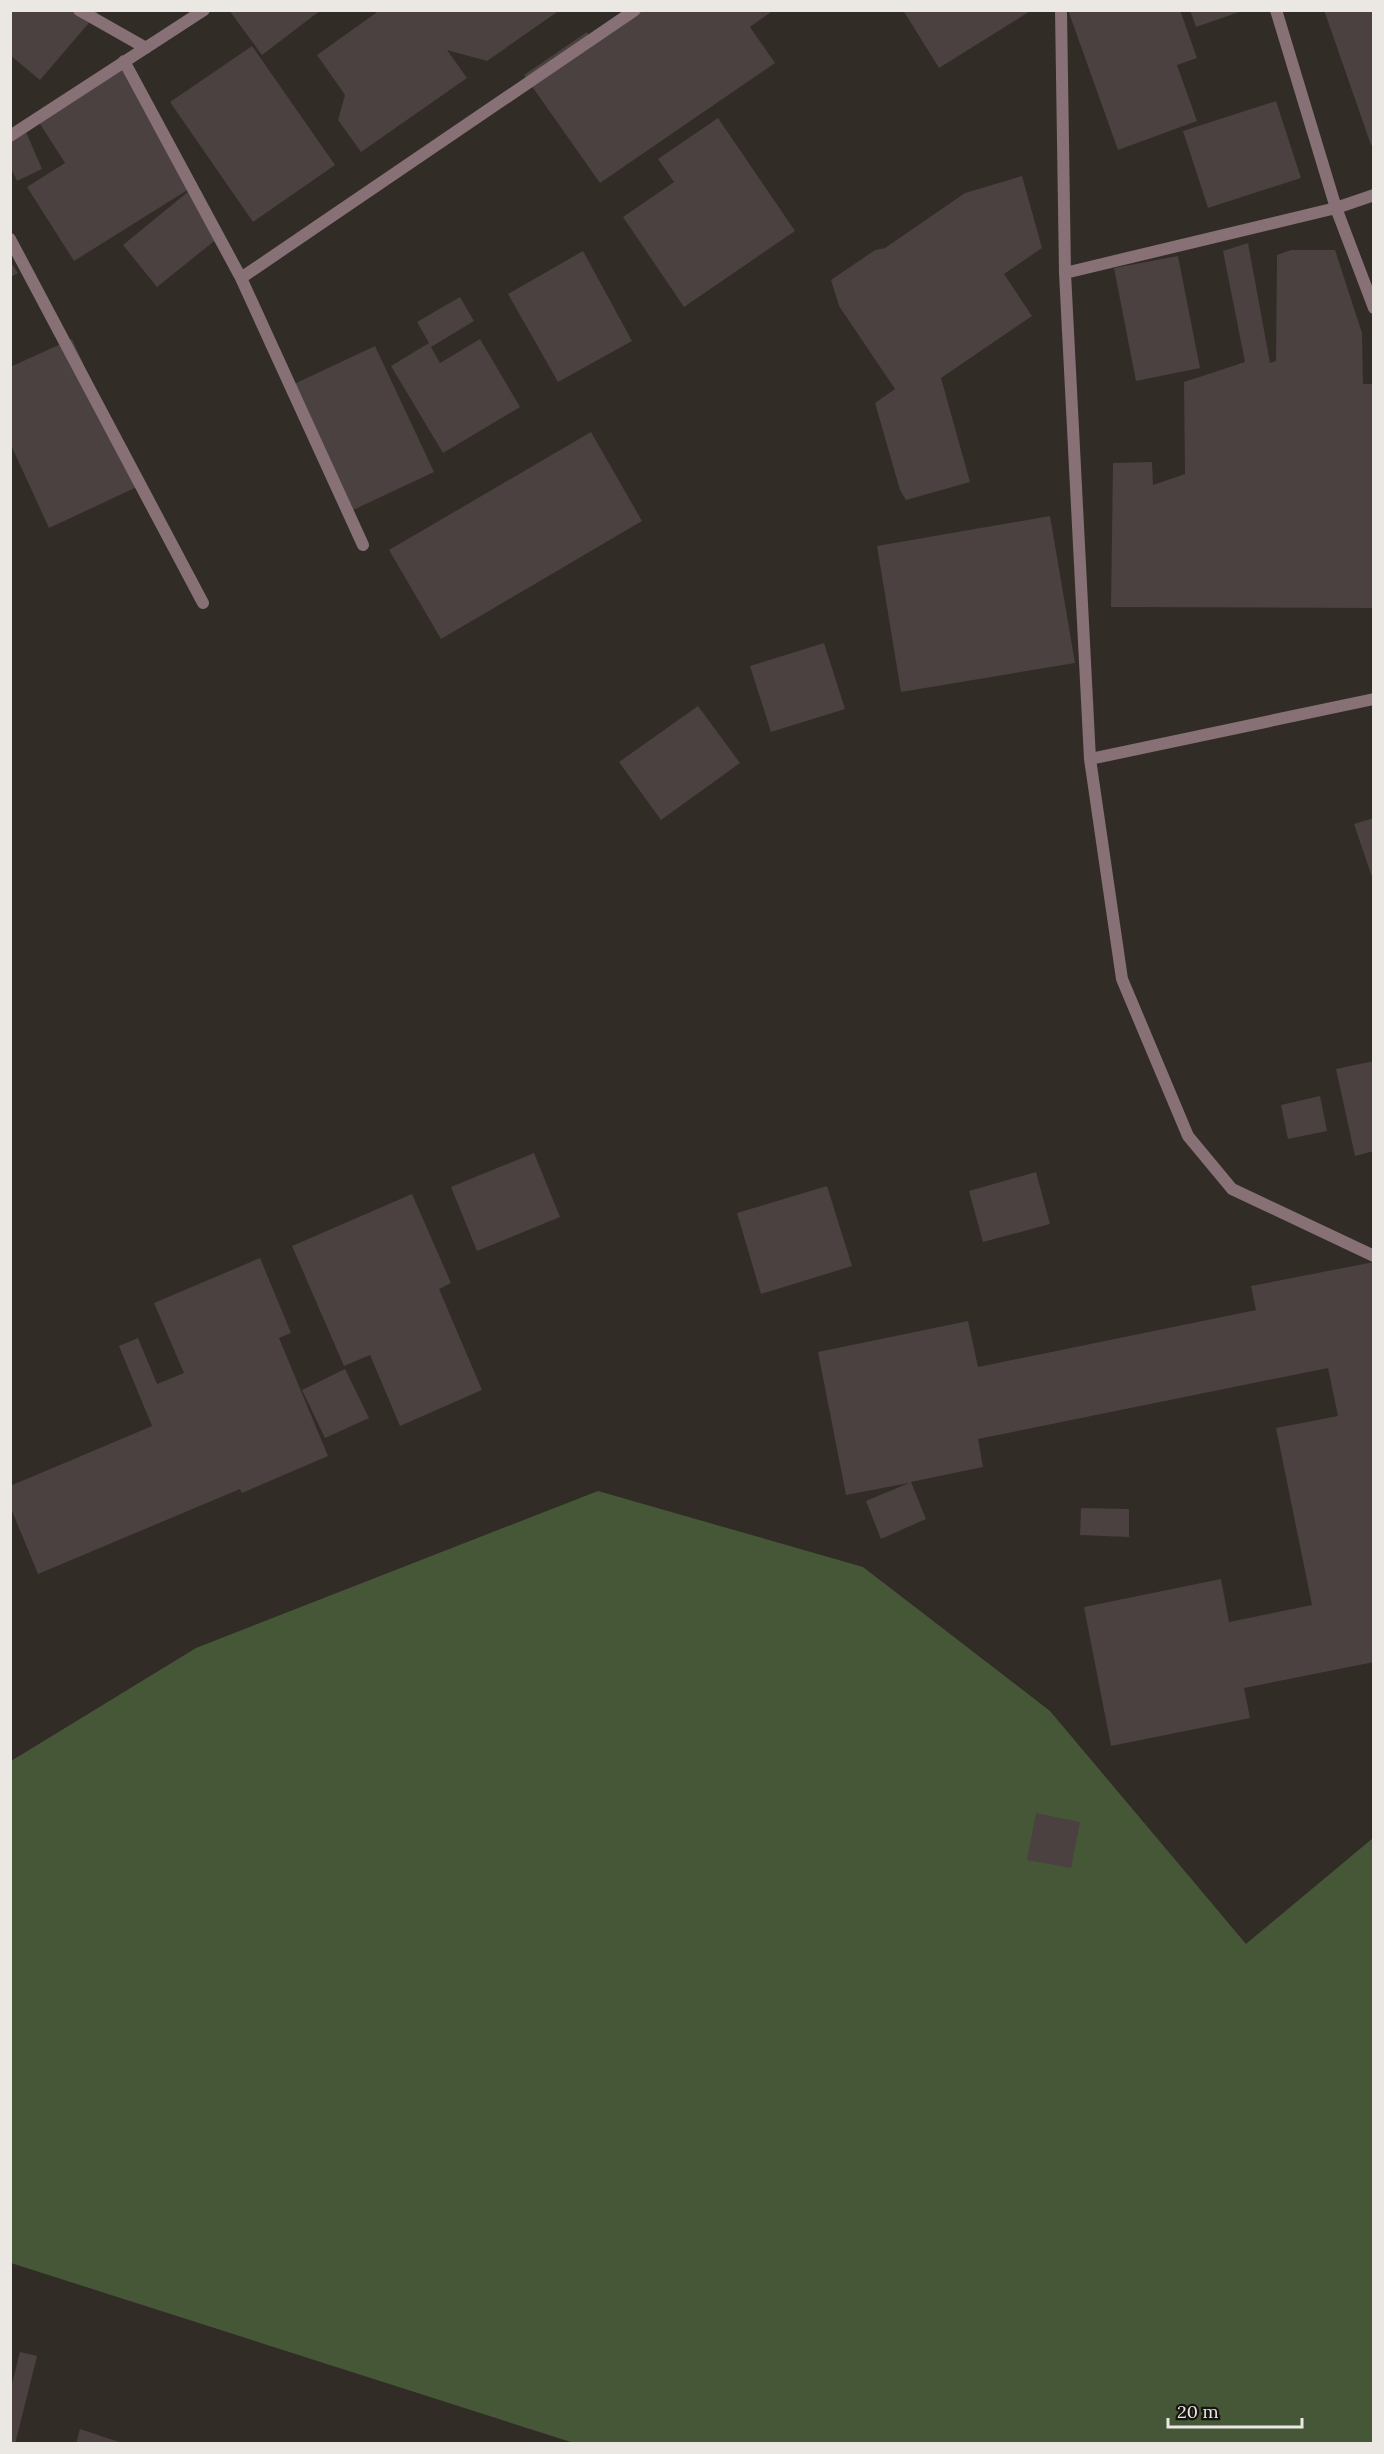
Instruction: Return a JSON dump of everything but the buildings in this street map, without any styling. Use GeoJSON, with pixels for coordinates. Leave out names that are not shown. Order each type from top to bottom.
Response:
{"type":"FeatureCollection","features":[{"type":"Feature","properties":{"kind":"street"},"geometry":{"type":"LineString","coordinates":[[79,10],[146,48]]}},
{"type":"Feature","properties":{"kind":"street"},"geometry":{"type":"LineString","coordinates":[[10,136],[204,10]]}},
{"type":"Feature","properties":{"kind":"street"},"geometry":{"type":"LineString","coordinates":[[241,278],[635,10]]}},
{"type":"Feature","properties":{"kind":"street"},"geometry":{"type":"LineString","coordinates":[[1061,10],[1065,273],[1090,759],[1122,979],[1188,1136],[1232,1189],[1374,1256]]}},
{"type":"Feature","properties":{"kind":"street"},"geometry":{"type":"LineString","coordinates":[[1276,10],[1336,208],[1374,308]]}},
{"type":"Feature","properties":{"kind":"street"},"geometry":{"type":"LineString","coordinates":[[124,61],[241,278],[363,545]]}},
{"type":"Feature","properties":{"kind":"street"},"geometry":{"type":"LineString","coordinates":[[1065,273],[1336,208],[1374,195]]}},
{"type":"Feature","properties":{"kind":"street"},"geometry":{"type":"LineString","coordinates":[[10,239],[203,603]]}},
{"type":"Feature","properties":{"kind":"street"},"geometry":{"type":"LineString","coordinates":[[1090,759],[1374,699]]}},
{"type":"Feature","properties":{"kind":"green space"},"geometry":{"type":"Polygon","coordinates":[[[598,1491],[863,1567],[1050,1711],[1246,1944],[1373,1838],[1373,2443],[574,2443],[11,2263],[11,1761],[196,1648],[598,1491]]]}}]}
